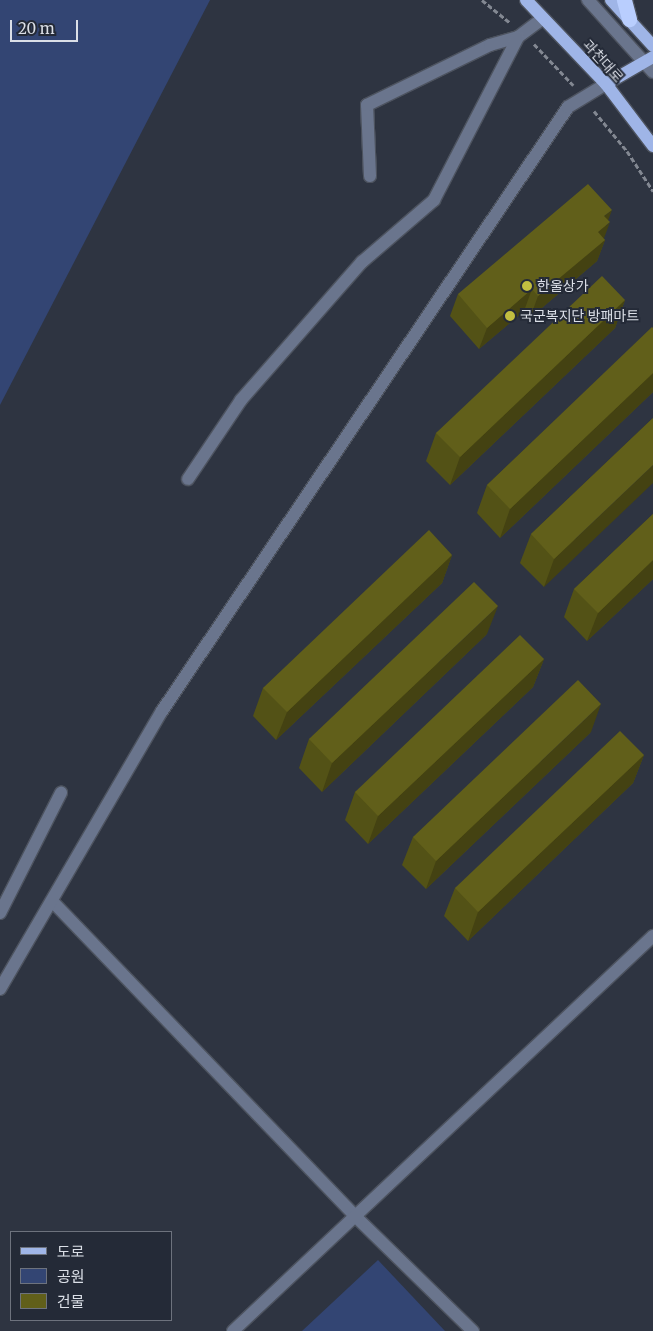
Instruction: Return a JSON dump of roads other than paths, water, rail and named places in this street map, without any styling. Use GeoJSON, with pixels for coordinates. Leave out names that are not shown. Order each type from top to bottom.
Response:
{"type":"FeatureCollection","features":[{"type":"Feature","properties":{"kind":"highway"},"geometry":{"type":"LineString","coordinates":[[624,0],[629,19]]}},
{"type":"Feature","properties":{"kind":"main road","name":"과천대로"},"geometry":{"type":"LineString","coordinates":[[526,0],[606,84],[653,146]]}},
{"type":"Feature","properties":{"kind":"main road"},"geometry":{"type":"LineString","coordinates":[[611,0],[653,46]]}},
{"type":"Feature","properties":{"kind":"main road"},"geometry":{"type":"LineString","coordinates":[[606,84],[651,63]]}},
{"type":"Feature","properties":{"kind":"lane"},"geometry":{"type":"LineString","coordinates":[[588,0],[651,63]]}},
{"type":"Feature","properties":{"kind":"lane"},"geometry":{"type":"LineString","coordinates":[[370,176],[368,105],[490,45],[518,37],[543,18]]}},
{"type":"Feature","properties":{"kind":"lane"},"geometry":{"type":"LineString","coordinates":[[188,479],[242,400],[362,262],[434,200],[518,37]]}},
{"type":"Feature","properties":{"kind":"lane"},"geometry":{"type":"LineString","coordinates":[[0,989],[162,711],[568,107],[606,84]]}},
{"type":"Feature","properties":{"kind":"lane"},"geometry":{"type":"LineString","coordinates":[[0,913],[61,793]]}},
{"type":"Feature","properties":{"kind":"lane"},"geometry":{"type":"LineString","coordinates":[[52,901],[355,1216],[473,1331]]}},
{"type":"Feature","properties":{"kind":"lane"},"geometry":{"type":"LineString","coordinates":[[233,1331],[653,936]]}},
{"type":"Feature","properties":{"kind":"place","name":"한울상가"},"geometry":{"type":"Point","coordinates":[527,286]}},
{"type":"Feature","properties":{"kind":"place","name":"국군복지단 방패마트"},"geometry":{"type":"Point","coordinates":[510,316]}}]}
